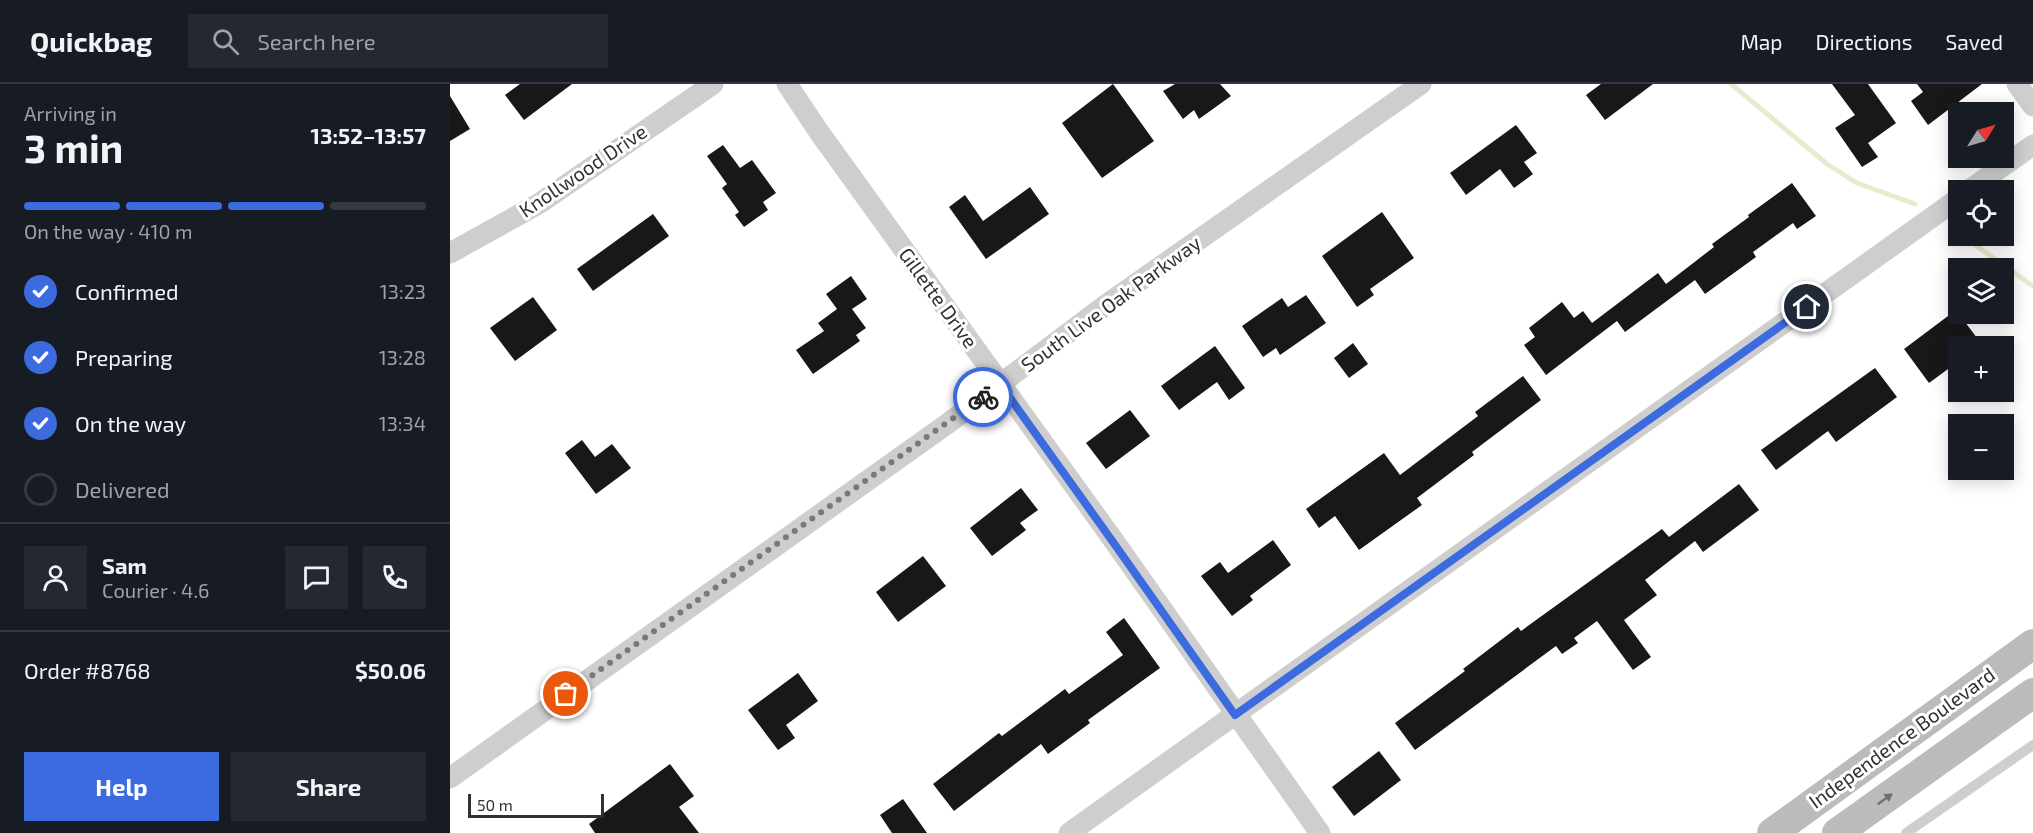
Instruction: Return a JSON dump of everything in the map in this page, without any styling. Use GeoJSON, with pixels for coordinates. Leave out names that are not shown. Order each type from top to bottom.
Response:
{"type":"FeatureCollection","features":[{"type":"Feature","properties":{"kind":"main road","name":"Independence Boulevard"},"geometry":{"type":"LineString","coordinates":[[1772,833],[2033,644]]}},
{"type":"Feature","properties":{"kind":"main road","name":"Independence Boulevard"},"geometry":{"type":"LineString","coordinates":[[1837,833],[2033,693]]}},
{"type":"Feature","properties":{"kind":"street","name":"Knollwood Drive"},"geometry":{"type":"LineString","coordinates":[[450,253],[540,203],[713,84]]}},
{"type":"Feature","properties":{"kind":"street","name":"Gillette Drive"},"geometry":{"type":"LineString","coordinates":[[787,84],[826,142],[1320,833]]}},
{"type":"Feature","properties":{"kind":"street","name":"South Live Oak Parkway"},"geometry":{"type":"LineString","coordinates":[[450,778],[1000,384],[1107,304],[1421,84]]}},
{"type":"Feature","properties":{"kind":"street"},"geometry":{"type":"LineString","coordinates":[[2017,84],[2033,106]]}},
{"type":"Feature","properties":{"kind":"street"},"geometry":{"type":"LineString","coordinates":[[1983,180],[2033,145]]}},
{"type":"Feature","properties":{"kind":"street"},"geometry":{"type":"LineString","coordinates":[[1069,833],[1948,206]]}},
{"type":"Feature","properties":{"kind":"lane"},"geometry":{"type":"LineString","coordinates":[[1906,833],[2033,744]]}},
{"type":"Feature","properties":{"kind":"building"},"geometry":{"type":"Polygon","coordinates":[[[520,84],[572,84],[524,120],[505,95],[520,84]]]}},
{"type":"Feature","properties":{"kind":"building"},"geometry":{"type":"Polygon","coordinates":[[[1113,84],[1154,141],[1102,178],[1062,123],[1113,84]]]}},
{"type":"Feature","properties":{"kind":"building"},"geometry":{"type":"Polygon","coordinates":[[[1175,84],[1220,84],[1231,96],[1199,119],[1194,110],[1183,119],[1163,91],[1175,84]]]}},
{"type":"Feature","properties":{"kind":"building"},"geometry":{"type":"Polygon","coordinates":[[[1601,84],[1653,84],[1605,120],[1586,95],[1601,84]]]}},
{"type":"Feature","properties":{"kind":"building"},"geometry":{"type":"Polygon","coordinates":[[[1832,84],[1868,84],[1896,123],[1868,143],[1878,157],[1862,167],[1835,128],[1855,115],[1832,84]]]}},
{"type":"Feature","properties":{"kind":"building"},"geometry":{"type":"Polygon","coordinates":[[[1917,84],[1982,84],[1958,102],[1948,102],[1948,110],[1928,125],[1911,101],[1923,92],[1917,84]]]}},
{"type":"Feature","properties":{"kind":"building"},"geometry":{"type":"Polygon","coordinates":[[[450,96],[470,129],[450,141],[450,96]]]}},
{"type":"Feature","properties":{"kind":"building"},"geometry":{"type":"Polygon","coordinates":[[[1516,125],[1537,153],[1524,162],[1533,174],[1514,188],[1500,169],[1466,195],[1450,173],[1516,125]]]}},
{"type":"Feature","properties":{"kind":"building"},"geometry":{"type":"Polygon","coordinates":[[[723,145],[740,168],[752,160],[776,193],[763,202],[768,210],[744,227],[735,215],[739,212],[722,188],[727,184],[707,156],[723,145]]]}},
{"type":"Feature","properties":{"kind":"building"},"geometry":{"type":"Polygon","coordinates":[[[1792,183],[1816,216],[1797,229],[1793,223],[1753,252],[1756,257],[1705,294],[1695,280],[1625,332],[1617,321],[1546,375],[1524,345],[1535,337],[1529,328],[1562,302],[1574,318],[1583,311],[1592,323],[1658,273],[1666,284],[1714,247],[1712,244],[1749,217],[1748,215],[1792,183]]]}},
{"type":"Feature","properties":{"kind":"building"},"geometry":{"type":"Polygon","coordinates":[[[1030,187],[1049,214],[986,259],[949,207],[965,195],[983,221],[1030,187]]]}},
{"type":"Feature","properties":{"kind":"building"},"geometry":{"type":"Polygon","coordinates":[[[1382,212],[1414,258],[1370,289],[1374,295],[1357,307],[1322,256],[1382,212]]]}},
{"type":"Feature","properties":{"kind":"building"},"geometry":{"type":"Polygon","coordinates":[[[653,214],[669,236],[593,291],[577,269],[653,214]]]}},
{"type":"Feature","properties":{"kind":"building"},"geometry":{"type":"Polygon","coordinates":[[[851,276],[867,299],[852,309],[866,328],[856,335],[860,341],[813,374],[796,350],[824,331],[818,323],[837,309],[826,294],[851,276]]]}},
{"type":"Feature","properties":{"kind":"building"},"geometry":{"type":"Polygon","coordinates":[[[1306,295],[1326,323],[1280,355],[1276,348],[1263,357],[1242,326],[1282,298],[1288,307],[1306,295]]]}},
{"type":"Feature","properties":{"kind":"building"},"geometry":{"type":"Polygon","coordinates":[[[533,297],[557,330],[515,361],[490,328],[533,297]]]}},
{"type":"Feature","properties":{"kind":"building"},"geometry":{"type":"Polygon","coordinates":[[[1948,316],[1948,324],[1966,324],[1976,336],[1948,336],[1948,369],[1929,383],[1904,349],[1948,316]]]}},
{"type":"Feature","properties":{"kind":"building"},"geometry":{"type":"Polygon","coordinates":[[[1353,343],[1368,364],[1349,378],[1334,358],[1353,343]]]}},
{"type":"Feature","properties":{"kind":"building"},"geometry":{"type":"Polygon","coordinates":[[[1215,346],[1245,388],[1229,400],[1217,382],[1179,410],[1161,386],[1215,346]]]}},
{"type":"Feature","properties":{"kind":"building"},"geometry":{"type":"Polygon","coordinates":[[[1875,368],[1897,397],[1836,442],[1828,431],[1776,470],[1761,450],[1875,368]]]}},
{"type":"Feature","properties":{"kind":"building"},"geometry":{"type":"Polygon","coordinates":[[[1523,376],[1541,400],[1472,452],[1474,455],[1417,498],[1422,505],[1359,550],[1335,516],[1319,528],[1306,509],[1384,453],[1400,475],[1478,416],[1475,412],[1523,376]]]}},
{"type":"Feature","properties":{"kind":"building"},"geometry":{"type":"Polygon","coordinates":[[[1130,410],[1150,436],[1106,469],[1086,443],[1130,410]]]}},
{"type":"Feature","properties":{"kind":"building"},"geometry":{"type":"Polygon","coordinates":[[[582,440],[595,457],[612,444],[631,468],[596,494],[565,453],[582,440]]]}},
{"type":"Feature","properties":{"kind":"building"},"geometry":{"type":"Polygon","coordinates":[[[1739,484],[1759,510],[1703,552],[1695,541],[1645,580],[1657,595],[1624,620],[1651,657],[1633,670],[1597,621],[1574,638],[1578,643],[1562,654],[1556,646],[1415,750],[1395,723],[1465,671],[1463,669],[1518,627],[1521,631],[1662,529],[1669,537],[1739,484]]]}},
{"type":"Feature","properties":{"kind":"building"},"geometry":{"type":"Polygon","coordinates":[[[1021,488],[1038,510],[1020,523],[1026,530],[992,556],[970,528],[1021,488]]]}},
{"type":"Feature","properties":{"kind":"building"},"geometry":{"type":"Polygon","coordinates":[[[1273,540],[1291,565],[1250,596],[1253,600],[1232,616],[1201,576],[1220,562],[1228,573],[1273,540]]]}},
{"type":"Feature","properties":{"kind":"building"},"geometry":{"type":"Polygon","coordinates":[[[923,556],[946,586],[898,622],[876,592],[923,556]]]}},
{"type":"Feature","properties":{"kind":"building"},"geometry":{"type":"Polygon","coordinates":[[[1124,618],[1160,668],[1088,720],[1090,723],[1048,754],[1041,744],[954,811],[933,784],[999,733],[1002,736],[1065,689],[1069,694],[1123,655],[1106,632],[1124,618]]]}},
{"type":"Feature","properties":{"kind":"building"},"geometry":{"type":"Polygon","coordinates":[[[798,673],[818,701],[786,725],[795,738],[778,750],[748,710],[798,673]]]}},
{"type":"Feature","properties":{"kind":"building"},"geometry":{"type":"Polygon","coordinates":[[[1379,751],[1401,780],[1354,816],[1332,787],[1379,751]]]}},
{"type":"Feature","properties":{"kind":"building"},"geometry":{"type":"Polygon","coordinates":[[[670,764],[694,796],[679,807],[699,833],[595,833],[589,824],[670,764]]]}},
{"type":"Feature","properties":{"kind":"building"},"geometry":{"type":"Polygon","coordinates":[[[903,799],[927,833],[892,833],[880,815],[903,799]]]}},
{"type":"Feature","properties":{"kind":"waterway"},"geometry":{"type":"LineString","coordinates":[[1731,84],[1827,164],[1857,183],[1915,204]]}},
{"type":"Feature","properties":{"kind":"waterway"},"geometry":{"type":"LineString","coordinates":[[1977,246],[2033,286]]}},
{"type":"Feature","properties":{"kind":"way so far"},"geometry":{"type":"LineString","coordinates":[[566,694],[983,397]]}},
{"type":"Feature","properties":{"kind":"route"},"geometry":{"type":"LineString","coordinates":[[983,397],[1000,384],[1235,715],[1807,307]]}}]}
